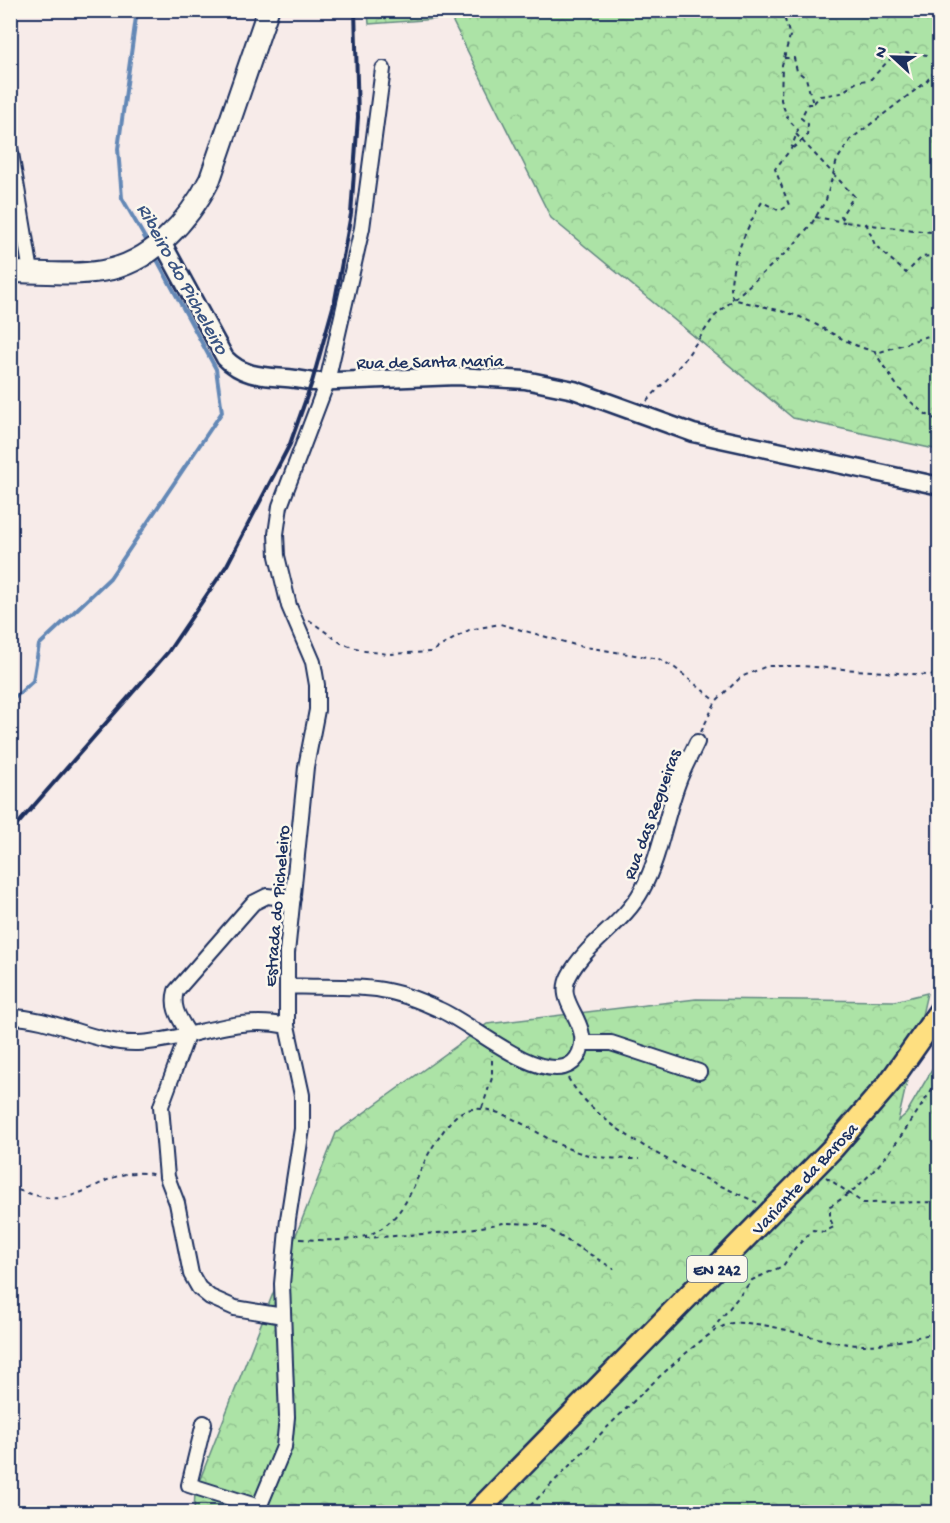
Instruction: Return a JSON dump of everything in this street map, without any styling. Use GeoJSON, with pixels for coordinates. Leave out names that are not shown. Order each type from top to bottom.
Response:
{"type":"FeatureCollection","features":[{"type":"Feature","properties":{"kind":"main road"},"geometry":{"type":"LineString","coordinates":[[10,272],[100,272],[119,268],[154,248],[184,219],[210,179],[268,10]]}},
{"type":"Feature","properties":{"kind":"main road","name":"Variante da Barosa"},"geometry":{"type":"LineString","coordinates":[[477,1512],[774,1211],[874,1102],[939,1011]]}},
{"type":"Feature","properties":{"kind":"street","name":"Estrada do Picheleiro"},"geometry":{"type":"LineString","coordinates":[[258,1510],[284,1447],[287,1417],[282,1284],[286,1238],[302,1130],[302,1095],[287,1026],[287,953],[306,767],[316,710],[317,685],[313,662],[289,606],[277,556],[276,534],[280,506],[327,382],[362,228],[384,69]]}},
{"type":"Feature","properties":{"kind":"street"},"geometry":{"type":"LineString","coordinates":[[10,147],[11,165],[31,261],[31,272]]}},
{"type":"Feature","properties":{"kind":"street","name":"Rua de Santa Maria"},"geometry":{"type":"LineString","coordinates":[[154,248],[217,345],[236,369],[249,375],[327,382],[456,376],[525,380],[574,390],[635,414],[693,433],[939,486]]}},
{"type":"Feature","properties":{"kind":"street","name":"Rua das Regueiras"},"geometry":{"type":"LineString","coordinates":[[582,1043],[581,1031],[569,1008],[565,993],[566,981],[573,968],[625,915],[642,891],[653,866],[678,782],[697,742]]}},
{"type":"Feature","properties":{"kind":"street"},"geometry":{"type":"LineString","coordinates":[[188,1033],[176,1012],[173,1000],[176,991],[253,903],[267,896],[293,899]]}},
{"type":"Feature","properties":{"kind":"street"},"geometry":{"type":"LineString","coordinates":[[287,987],[382,990],[399,994],[440,1010],[513,1054],[547,1067],[562,1068],[571,1064],[582,1051],[582,1043],[611,1043],[699,1072]]}},
{"type":"Feature","properties":{"kind":"street"},"geometry":{"type":"LineString","coordinates":[[10,1017],[29,1017],[113,1042],[139,1043],[241,1023],[269,1022],[287,1026]]}},
{"type":"Feature","properties":{"kind":"street"},"geometry":{"type":"LineString","coordinates":[[188,1033],[161,1106],[167,1178],[177,1203],[191,1274],[199,1288],[210,1297],[235,1308],[283,1316]]}},
{"type":"Feature","properties":{"kind":"street"},"geometry":{"type":"LineString","coordinates":[[204,1423],[189,1485],[258,1510]]}},
{"type":"Feature","properties":{"kind":"path"},"geometry":{"type":"LineString","coordinates":[[782,10],[789,36],[784,58],[781,100],[788,119],[798,130],[791,149]]}},
{"type":"Feature","properties":{"kind":"path"},"geometry":{"type":"LineString","coordinates":[[733,299],[729,288],[744,237],[754,215],[762,202],[780,211],[789,205],[775,169],[791,149],[807,136],[808,124],[801,118],[808,104],[813,104],[820,96],[841,93],[857,82],[871,79],[889,60],[906,53],[939,56]]}},
{"type":"Feature","properties":{"kind":"path"},"geometry":{"type":"LineString","coordinates":[[784,58],[794,58],[797,71],[806,78],[813,104]]}},
{"type":"Feature","properties":{"kind":"path"},"geometry":{"type":"LineString","coordinates":[[635,414],[683,362],[714,317],[792,246],[815,217],[826,200],[837,160],[851,139],[926,82],[939,65]]}},
{"type":"Feature","properties":{"kind":"path"},"geometry":{"type":"LineString","coordinates":[[796,134],[854,196],[841,216],[845,222]]}},
{"type":"Feature","properties":{"kind":"path"},"geometry":{"type":"LineString","coordinates":[[815,217],[866,223],[905,231],[939,233]]}},
{"type":"Feature","properties":{"kind":"path"},"geometry":{"type":"LineString","coordinates":[[866,223],[875,245],[906,273],[922,257],[939,255]]}},
{"type":"Feature","properties":{"kind":"path"},"geometry":{"type":"LineString","coordinates":[[733,299],[799,317],[842,340],[880,352],[939,332]]}},
{"type":"Feature","properties":{"kind":"path"},"geometry":{"type":"LineString","coordinates":[[874,351],[889,375],[915,407],[926,416],[939,421]]}},
{"type":"Feature","properties":{"kind":"path"},"geometry":{"type":"LineString","coordinates":[[289,606],[341,643],[365,651],[388,654],[431,652],[469,630],[500,624],[579,646],[644,655],[675,668],[716,701]]}},
{"type":"Feature","properties":{"kind":"path"},"geometry":{"type":"LineString","coordinates":[[697,742],[716,701],[741,677],[767,666],[801,666],[939,676]]}},
{"type":"Feature","properties":{"kind":"path"},"geometry":{"type":"LineString","coordinates":[[482,1107],[492,1078],[492,1059],[488,1039]]}},
{"type":"Feature","properties":{"kind":"path"},"geometry":{"type":"LineString","coordinates":[[562,1068],[577,1093],[602,1116],[671,1162],[774,1211]]}},
{"type":"Feature","properties":{"kind":"path"},"geometry":{"type":"LineString","coordinates":[[711,1332],[722,1315],[752,1280],[783,1266],[795,1248],[813,1230],[824,1232],[834,1227],[830,1220],[830,1206],[847,1194],[879,1164],[939,1077]]}},
{"type":"Feature","properties":{"kind":"path"},"geometry":{"type":"LineString","coordinates":[[359,1239],[382,1231],[394,1220],[409,1197],[431,1149],[448,1124],[462,1112],[482,1107],[528,1126],[566,1148],[597,1157],[639,1159]]}},
{"type":"Feature","properties":{"kind":"path"},"geometry":{"type":"LineString","coordinates":[[10,1188],[51,1198],[64,1197],[128,1172],[167,1178]]}},
{"type":"Feature","properties":{"kind":"path"},"geometry":{"type":"LineString","coordinates":[[822,1173],[847,1194],[863,1203],[939,1202]]}},
{"type":"Feature","properties":{"kind":"path"},"geometry":{"type":"LineString","coordinates":[[286,1238],[328,1241],[452,1232],[504,1223],[540,1224],[614,1269]]}},
{"type":"Feature","properties":{"kind":"path"},"geometry":{"type":"LineString","coordinates":[[524,1512],[682,1355],[717,1327],[731,1323],[769,1326],[822,1340],[852,1345],[877,1344],[939,1332]]}},
{"type":"Feature","properties":{"kind":"green space"},"geometry":{"type":"Polygon","coordinates":[[[368,11],[939,11],[939,450],[793,418],[551,218],[451,18],[369,24],[368,11]]]}},
{"type":"Feature","properties":{"kind":"green space"},"geometry":{"type":"Polygon","coordinates":[[[927,993],[898,1121],[906,1114],[939,1058],[939,1512],[194,1512],[195,1492],[336,1133],[487,1024],[696,999],[895,1001],[927,993]]]}},
{"type":"Feature","properties":{"kind":"waterway","name":"Ribeiro do Picheleiro"},"geometry":{"type":"LineString","coordinates":[[137,10],[118,149],[122,198],[149,245]]}},
{"type":"Feature","properties":{"kind":"waterway","name":"Ribeiro do Picheleiro"},"geometry":{"type":"LineString","coordinates":[[10,702],[33,681],[39,645],[110,578],[222,412],[216,369],[154,254]]}},
{"type":"Feature","properties":{"kind":"railway"},"geometry":{"type":"LineString","coordinates":[[10,833],[168,652],[227,565],[290,444],[312,382],[335,300],[351,214],[358,117],[355,10]]}}]}
